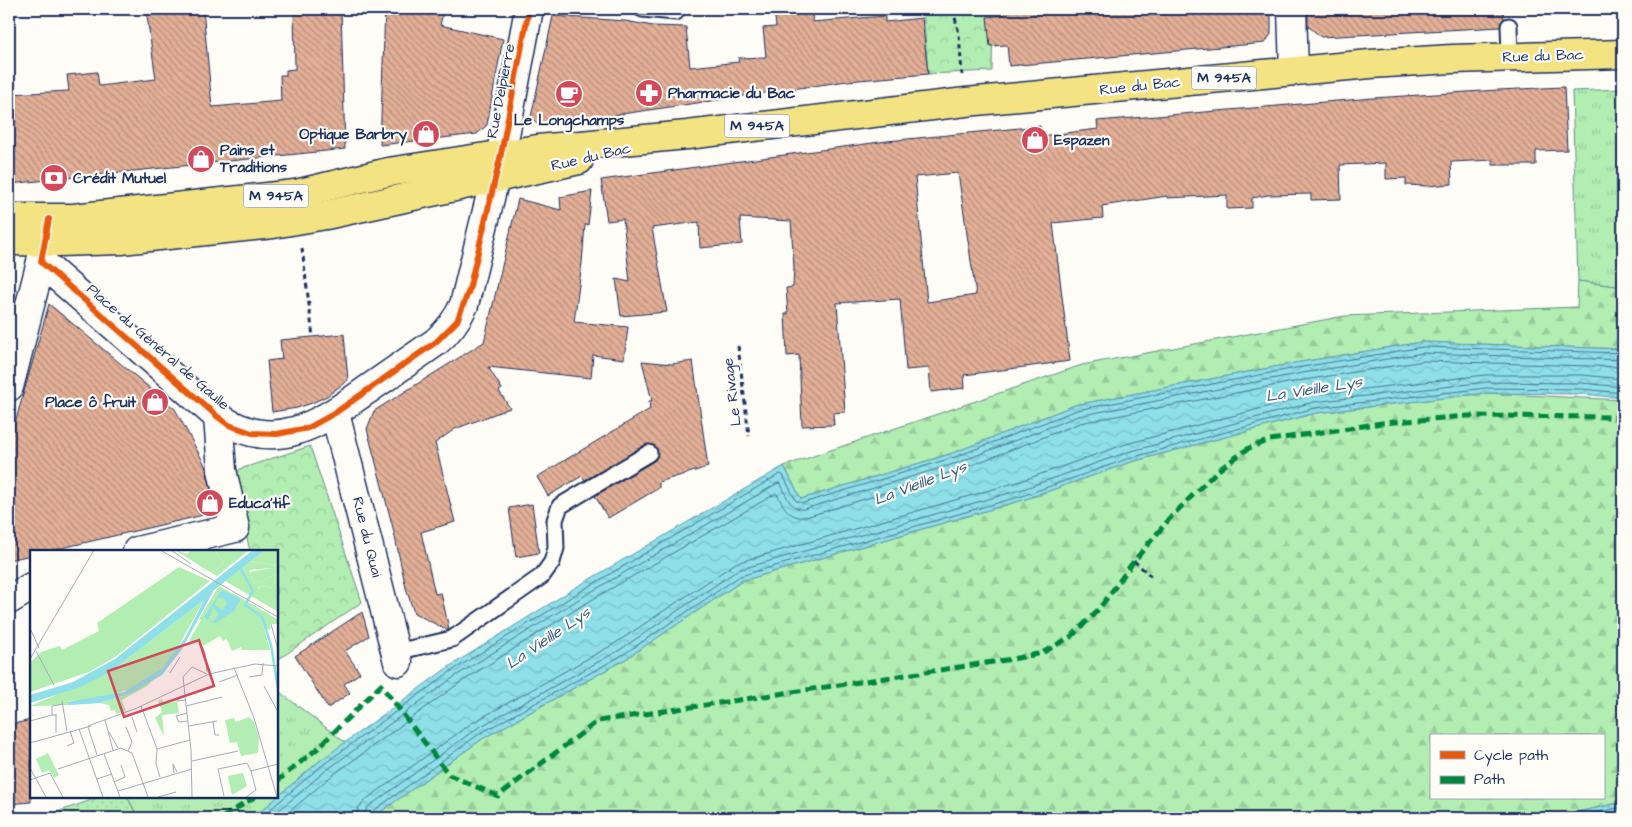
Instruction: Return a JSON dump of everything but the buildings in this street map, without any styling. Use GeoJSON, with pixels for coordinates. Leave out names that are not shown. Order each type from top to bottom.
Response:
{"type":"FeatureCollection","features":[{"type":"Feature","properties":{"kind":"main road","name":"Rue du Bac"},"geometry":{"type":"LineString","coordinates":[[498,166],[587,143],[687,135],[966,102],[1412,61],[1623,54]]}},
{"type":"Feature","properties":{"kind":"main road","name":"M 945A"},"geometry":{"type":"LineString","coordinates":[[9,241],[121,240],[251,227],[298,220],[498,166]]}},
{"type":"Feature","properties":{"kind":"main road","name":"M 945A"},"geometry":{"type":"LineString","coordinates":[[45,241],[73,218],[295,194],[381,173],[498,166]]}},
{"type":"Feature","properties":{"kind":"main road","name":"M 945A"},"geometry":{"type":"LineString","coordinates":[[9,218],[45,241]]}},
{"type":"Feature","properties":{"kind":"street","name":"Rue Delpierre"},"geometry":{"type":"LineString","coordinates":[[498,166],[529,9]]}},
{"type":"Feature","properties":{"kind":"street"},"geometry":{"type":"LineString","coordinates":[[1292,9],[1294,71]]}},
{"type":"Feature","properties":{"kind":"street","name":"Place du Général de Gaulle"},"geometry":{"type":"LineString","coordinates":[[45,241],[218,417],[252,433],[271,434],[308,428],[335,413],[436,342],[457,321],[468,290],[498,166]]}},
{"type":"Feature","properties":{"kind":"street"},"geometry":{"type":"LineString","coordinates":[[9,387],[45,241]]}},
{"type":"Feature","properties":{"kind":"street","name":"Rue du Quai"},"geometry":{"type":"LineString","coordinates":[[335,413],[397,657]]}},
{"type":"Feature","properties":{"kind":"street"},"geometry":{"type":"LineString","coordinates":[[145,550],[204,543],[235,528],[222,470],[218,417]]}},
{"type":"Feature","properties":{"kind":"lane"},"geometry":{"type":"LineString","coordinates":[[642,9],[676,12],[676,9]]}},
{"type":"Feature","properties":{"kind":"lane"},"geometry":{"type":"LineString","coordinates":[[1509,26],[1510,57]]}},
{"type":"Feature","properties":{"kind":"lane"},"geometry":{"type":"LineString","coordinates":[[397,657],[452,639],[542,576],[552,562],[556,548],[556,520],[560,506],[649,453]]}},
{"type":"Feature","properties":{"kind":"path"},"geometry":{"type":"LineString","coordinates":[[953,9],[959,34],[966,102]]}},
{"type":"Feature","properties":{"kind":"path"},"geometry":{"type":"LineString","coordinates":[[298,220],[313,337]]}},
{"type":"Feature","properties":{"kind":"path"},"geometry":{"type":"LineString","coordinates":[[1134,561],[1153,578]]}},
{"type":"Feature","properties":{"kind":"green space"},"geometry":{"type":"Polygon","coordinates":[[[923,9],[993,9],[992,71],[928,74],[923,9]]]}},
{"type":"Feature","properties":{"kind":"green space"},"geometry":{"type":"Polygon","coordinates":[[[1623,89],[1623,287],[1578,281],[1572,91],[1623,89]]]}},
{"type":"Feature","properties":{"kind":"green space"},"geometry":{"type":"Polygon","coordinates":[[[1578,281],[1623,287],[1623,349],[1422,342],[1295,363],[1075,405],[953,453],[801,499],[784,466],[1082,365],[1345,316],[1577,307],[1578,281]]]}},
{"type":"Feature","properties":{"kind":"green space"},"geometry":{"type":"Polygon","coordinates":[[[1486,393],[1623,400],[1623,802],[1550,818],[372,818],[482,739],[624,660],[742,581],[1023,500],[1131,462],[1316,413],[1486,393]]]}},
{"type":"Feature","properties":{"kind":"green space"},"geometry":{"type":"Polygon","coordinates":[[[310,446],[362,602],[278,660],[278,550],[250,550],[233,480],[240,469],[310,446]]]}},
{"type":"Feature","properties":{"kind":"green space"},"geometry":{"type":"Polygon","coordinates":[[[281,693],[346,743],[317,763],[278,797],[278,694],[281,693]]]}},
{"type":"Feature","properties":{"kind":"green space"},"geometry":{"type":"Polygon","coordinates":[[[100,797],[128,797],[138,818],[40,818],[100,797]]]}},
{"type":"Feature","properties":{"kind":"green space"},"geometry":{"type":"Polygon","coordinates":[[[128,797],[277,797],[253,818],[138,818],[128,797]]]}},
{"type":"Feature","properties":{"kind":"water","name":"La Vieille Lys"},"geometry":{"type":"Polygon","coordinates":[[[1422,342],[1623,349],[1623,398],[1581,394],[1486,393],[1316,413],[1131,462],[1023,500],[742,581],[624,660],[482,739],[372,818],[253,818],[317,763],[447,668],[578,586],[784,466],[801,499],[953,453],[1075,405],[1295,363],[1422,342]]]}},
{"type":"Feature","properties":{"kind":"water"},"geometry":{"type":"Polygon","coordinates":[[[1623,802],[1623,818],[1550,818],[1623,802]]]}},
{"type":"Feature","properties":{"kind":"marked path"},"geometry":{"type":"LineString","coordinates":[[278,780],[318,748],[381,685],[449,775],[498,796],[598,721],[1013,659],[1042,653],[1072,636],[1099,609],[1134,561],[1171,517],[1217,471],[1249,448],[1270,440],[1382,423],[1468,416],[1623,417]]}},
{"type":"Feature","properties":{"kind":"marked path"},"geometry":{"type":"LineString","coordinates":[[222,818],[254,797]]}},
{"type":"Feature","properties":{"kind":"cycle path"},"geometry":{"type":"LineString","coordinates":[[49,219],[41,262],[218,417],[229,425],[252,433],[277,434],[308,428],[335,413],[436,342],[457,321],[469,290],[501,154],[529,9]]}},
{"type":"Feature","properties":{"kind":"place","name":"Pharmacie du Bac"},"geometry":{"type":"Point","coordinates":[649,93]}},
{"type":"Feature","properties":{"kind":"place","name":"Le Longchamps"},"geometry":{"type":"Point","coordinates":[569,94]}},
{"type":"Feature","properties":{"kind":"place","name":"Optique Barbry"},"geometry":{"type":"Point","coordinates":[426,134]}},
{"type":"Feature","properties":{"kind":"place","name":"Espazen"},"geometry":{"type":"Point","coordinates":[1035,140]}},
{"type":"Feature","properties":{"kind":"place","name":"Pains et Traditions"},"geometry":{"type":"Point","coordinates":[201,159]}},
{"type":"Feature","properties":{"kind":"place","name":"Crédit Mutuel"},"geometry":{"type":"Point","coordinates":[54,178]}},
{"type":"Feature","properties":{"kind":"place","name":"Place ô fruit"},"geometry":{"type":"Point","coordinates":[155,402]}},
{"type":"Feature","properties":{"kind":"place","name":"Educa'tif"},"geometry":{"type":"Point","coordinates":[210,503]}}]}
